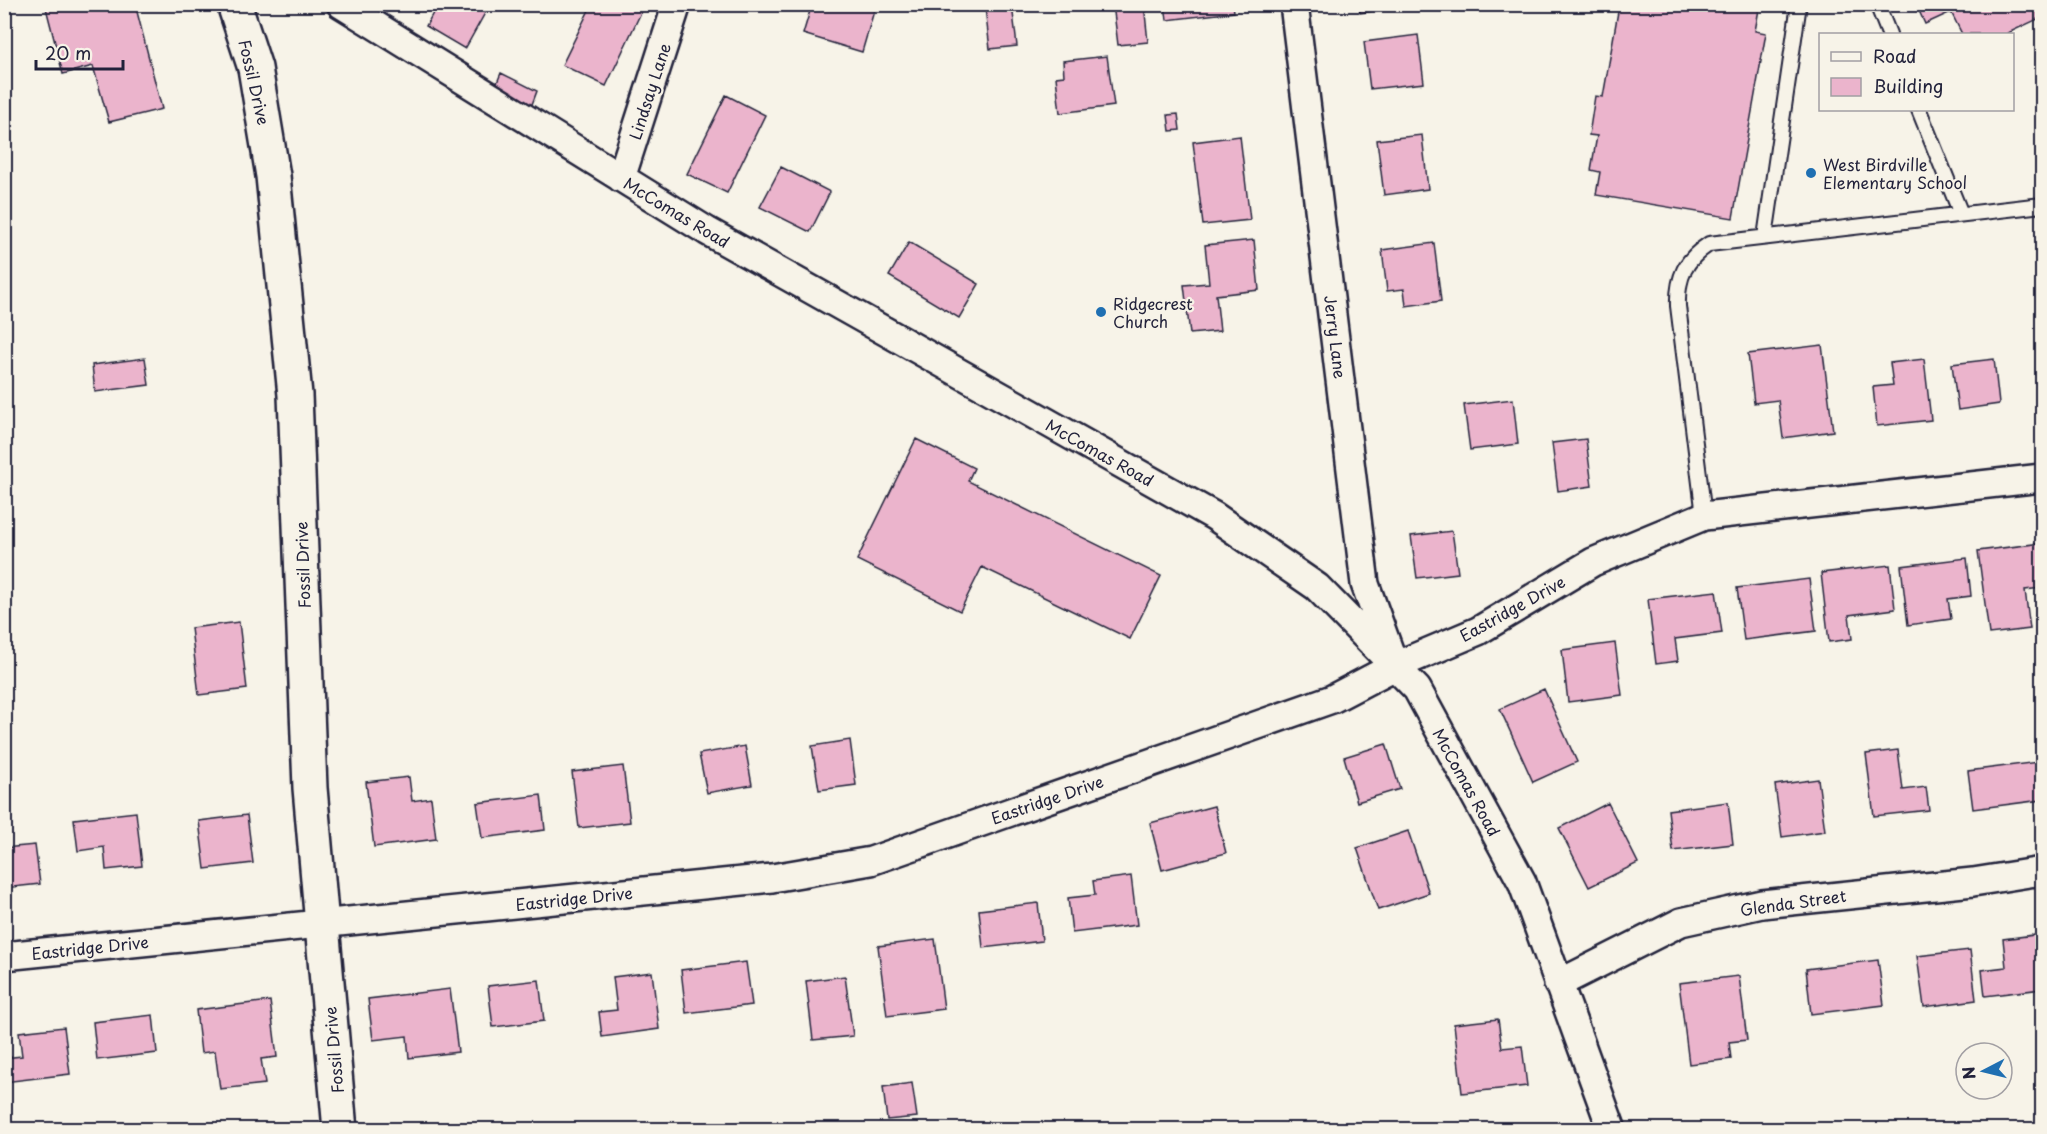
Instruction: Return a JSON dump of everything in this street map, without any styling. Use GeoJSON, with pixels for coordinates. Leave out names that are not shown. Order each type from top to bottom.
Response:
{"type":"FeatureCollection","features":[{"type":"Feature","properties":{"kind":"street","name":"Fossil Drive"},"geometry":{"type":"LineString","coordinates":[[234,4],[255,68],[265,122],[273,176],[292,362],[310,789],[340,1130]]}},
{"type":"Feature","properties":{"kind":"street","name":"McComas Road"},"geometry":{"type":"LineString","coordinates":[[341,4],[707,231],[1214,516],[1317,587],[1417,689],[1522,882],[1612,1130]]}},
{"type":"Feature","properties":{"kind":"street","name":"Lindsay Lane"},"geometry":{"type":"LineString","coordinates":[[621,178],[677,4]]}},
{"type":"Feature","properties":{"kind":"street","name":"Jerry Lane"},"geometry":{"type":"LineString","coordinates":[[1294,4],[1365,584],[1395,666]]}},
{"type":"Feature","properties":{"kind":"street","name":"Eastridge Drive"},"geometry":{"type":"LineString","coordinates":[[4,956],[772,878],[871,861],[1332,699],[1395,666],[1478,631],[1593,562],[1704,516],[2043,478]]}},
{"type":"Feature","properties":{"kind":"street","name":"Glenda Street"},"geometry":{"type":"LineString","coordinates":[[1558,984],[1681,922],[1762,904],[1973,882],[2043,871]]}},
{"type":"Feature","properties":{"kind":"lane"},"geometry":{"type":"LineString","coordinates":[[1765,237],[1799,4]]}},
{"type":"Feature","properties":{"kind":"lane"},"geometry":{"type":"LineString","coordinates":[[1877,4],[1889,33]]}},
{"type":"Feature","properties":{"kind":"lane"},"geometry":{"type":"LineString","coordinates":[[1919,111],[1961,214]]}},
{"type":"Feature","properties":{"kind":"lane"},"geometry":{"type":"LineString","coordinates":[[1704,516],[1677,287],[1683,269],[1694,254],[1709,244],[2043,205]]}},
{"type":"Feature","properties":{"kind":"building"},"geometry":{"type":"Polygon","coordinates":[[[45,4],[135,4],[162,109],[109,122],[93,66],[63,74],[45,4]]]}},
{"type":"Feature","properties":{"kind":"building"},"geometry":{"type":"Polygon","coordinates":[[[438,4],[490,4],[465,49],[426,26],[438,4]]]}},
{"type":"Feature","properties":{"kind":"building"},"geometry":{"type":"Polygon","coordinates":[[[592,4],[645,4],[606,86],[562,65],[592,4]]]}},
{"type":"Feature","properties":{"kind":"building"},"geometry":{"type":"Polygon","coordinates":[[[812,4],[876,4],[862,52],[803,34],[812,4]]]}},
{"type":"Feature","properties":{"kind":"building"},"geometry":{"type":"Polygon","coordinates":[[[1113,4],[1144,4],[1148,42],[1118,45],[1113,4]]]}},
{"type":"Feature","properties":{"kind":"building"},"geometry":{"type":"Polygon","coordinates":[[[1165,4],[1233,4],[1234,12],[1167,20],[1165,4]]]}},
{"type":"Feature","properties":{"kind":"building"},"geometry":{"type":"Polygon","coordinates":[[[1359,4],[1409,4],[1409,6],[1360,13],[1359,4]]]}},
{"type":"Feature","properties":{"kind":"building"},"geometry":{"type":"Polygon","coordinates":[[[1611,4],[1760,4],[1755,31],[1766,33],[1733,218],[1596,195],[1600,172],[1591,170],[1597,136],[1589,135],[1595,96],[1603,97],[1619,6],[1611,4]]]}},
{"type":"Feature","properties":{"kind":"building"},"geometry":{"type":"Polygon","coordinates":[[[1916,4],[2042,4],[2042,17],[2008,33],[1962,33],[1951,12],[1925,24],[1916,4]]]}},
{"type":"Feature","properties":{"kind":"building"},"geometry":{"type":"Polygon","coordinates":[[[1012,5],[1017,46],[990,49],[985,8],[1012,5]]]}},
{"type":"Feature","properties":{"kind":"building"},"geometry":{"type":"Polygon","coordinates":[[[1418,35],[1424,83],[1370,89],[1364,42],[1418,35]]]}},
{"type":"Feature","properties":{"kind":"building"},"geometry":{"type":"Polygon","coordinates":[[[1107,56],[1114,106],[1060,113],[1056,77],[1064,76],[1063,61],[1107,56]]]}},
{"type":"Feature","properties":{"kind":"building"},"geometry":{"type":"Polygon","coordinates":[[[501,73],[537,91],[531,107],[494,90],[501,73]]]}},
{"type":"Feature","properties":{"kind":"building"},"geometry":{"type":"Polygon","coordinates":[[[726,95],[765,115],[727,193],[687,174],[726,95]]]}},
{"type":"Feature","properties":{"kind":"building"},"geometry":{"type":"Polygon","coordinates":[[[1178,114],[1180,130],[1170,131],[1168,115],[1178,114]]]}},
{"type":"Feature","properties":{"kind":"building"},"geometry":{"type":"Polygon","coordinates":[[[1422,135],[1428,189],[1384,195],[1377,140],[1422,135]]]}},
{"type":"Feature","properties":{"kind":"building"},"geometry":{"type":"Polygon","coordinates":[[[1240,136],[1250,220],[1203,225],[1193,142],[1240,136]]]}},
{"type":"Feature","properties":{"kind":"building"},"geometry":{"type":"Polygon","coordinates":[[[781,167],[830,192],[810,232],[760,207],[781,167]]]}},
{"type":"Feature","properties":{"kind":"building"},"geometry":{"type":"Polygon","coordinates":[[[1254,240],[1259,290],[1216,295],[1220,331],[1190,334],[1184,285],[1209,283],[1205,245],[1254,240]]]}},
{"type":"Feature","properties":{"kind":"building"},"geometry":{"type":"Polygon","coordinates":[[[909,242],[979,284],[959,318],[889,276],[909,242]]]}},
{"type":"Feature","properties":{"kind":"building"},"geometry":{"type":"Polygon","coordinates":[[[1434,243],[1441,301],[1406,306],[1404,289],[1387,291],[1382,250],[1434,243]]]}},
{"type":"Feature","properties":{"kind":"building"},"geometry":{"type":"Polygon","coordinates":[[[1822,345],[1833,431],[1783,438],[1778,400],[1754,403],[1748,354],[1822,345]]]}},
{"type":"Feature","properties":{"kind":"building"},"geometry":{"type":"Polygon","coordinates":[[[145,358],[149,385],[95,392],[92,365],[145,358]]]}},
{"type":"Feature","properties":{"kind":"building"},"geometry":{"type":"Polygon","coordinates":[[[1924,359],[1931,420],[1877,426],[1873,387],[1893,385],[1890,363],[1924,359]]]}},
{"type":"Feature","properties":{"kind":"building"},"geometry":{"type":"Polygon","coordinates":[[[1994,359],[1999,404],[1958,410],[1952,364],[1994,359]]]}},
{"type":"Feature","properties":{"kind":"building"},"geometry":{"type":"Polygon","coordinates":[[[1513,399],[1518,444],[1470,450],[1464,405],[1513,399]]]}},
{"type":"Feature","properties":{"kind":"building"},"geometry":{"type":"Polygon","coordinates":[[[916,439],[974,468],[968,481],[1161,576],[1130,639],[982,567],[960,611],[857,560],[916,439]]]}},
{"type":"Feature","properties":{"kind":"building"},"geometry":{"type":"Polygon","coordinates":[[[1586,439],[1592,486],[1558,491],[1552,443],[1586,439]]]}},
{"type":"Feature","properties":{"kind":"building"},"geometry":{"type":"Polygon","coordinates":[[[1452,531],[1458,573],[1417,578],[1411,536],[1452,531]]]}},
{"type":"Feature","properties":{"kind":"building"},"geometry":{"type":"Polygon","coordinates":[[[2042,543],[2042,588],[2025,590],[2030,629],[1989,634],[1978,551],[2042,543]]]}},
{"type":"Feature","properties":{"kind":"building"},"geometry":{"type":"Polygon","coordinates":[[[1967,558],[1971,596],[1948,599],[1951,619],[1908,625],[1901,566],[1967,558]]]}},
{"type":"Feature","properties":{"kind":"building"},"geometry":{"type":"Polygon","coordinates":[[[1890,565],[1895,609],[1849,615],[1852,639],[1829,642],[1821,573],[1890,565]]]}},
{"type":"Feature","properties":{"kind":"building"},"geometry":{"type":"Polygon","coordinates":[[[1809,579],[1816,631],[1744,640],[1737,588],[1809,579]]]}},
{"type":"Feature","properties":{"kind":"building"},"geometry":{"type":"Polygon","coordinates":[[[1716,591],[1722,633],[1675,639],[1678,661],[1656,664],[1648,599],[1716,591]]]}},
{"type":"Feature","properties":{"kind":"building"},"geometry":{"type":"Polygon","coordinates":[[[239,622],[247,689],[199,695],[191,628],[239,622]]]}},
{"type":"Feature","properties":{"kind":"building"},"geometry":{"type":"Polygon","coordinates":[[[1615,643],[1622,695],[1568,702],[1562,650],[1615,643]]]}},
{"type":"Feature","properties":{"kind":"building"},"geometry":{"type":"Polygon","coordinates":[[[1544,689],[1577,762],[1533,782],[1500,709],[1544,689]]]}},
{"type":"Feature","properties":{"kind":"building"},"geometry":{"type":"Polygon","coordinates":[[[850,740],[856,785],[819,790],[812,746],[850,740]]]}},
{"type":"Feature","properties":{"kind":"building"},"geometry":{"type":"Polygon","coordinates":[[[1386,744],[1400,789],[1357,802],[1344,757],[1386,744]]]}},
{"type":"Feature","properties":{"kind":"building"},"geometry":{"type":"Polygon","coordinates":[[[745,746],[752,785],[707,793],[699,754],[745,746]]]}},
{"type":"Feature","properties":{"kind":"building"},"geometry":{"type":"Polygon","coordinates":[[[1898,750],[1903,790],[1926,787],[1929,810],[1874,816],[1866,754],[1898,750]]]}},
{"type":"Feature","properties":{"kind":"building"},"geometry":{"type":"Polygon","coordinates":[[[2038,762],[2042,800],[1973,809],[1968,771],[2038,762]]]}},
{"type":"Feature","properties":{"kind":"building"},"geometry":{"type":"Polygon","coordinates":[[[623,766],[630,822],[579,828],[572,772],[623,766]]]}},
{"type":"Feature","properties":{"kind":"building"},"geometry":{"type":"Polygon","coordinates":[[[409,777],[412,801],[431,798],[436,839],[374,847],[366,782],[409,777]]]}},
{"type":"Feature","properties":{"kind":"building"},"geometry":{"type":"Polygon","coordinates":[[[1818,779],[1825,831],[1782,837],[1775,785],[1818,779]]]}},
{"type":"Feature","properties":{"kind":"building"},"geometry":{"type":"Polygon","coordinates":[[[541,795],[545,830],[482,838],[477,803],[541,795]]]}},
{"type":"Feature","properties":{"kind":"building"},"geometry":{"type":"Polygon","coordinates":[[[1728,802],[1733,844],[1673,851],[1668,810],[1728,802]]]}},
{"type":"Feature","properties":{"kind":"building"},"geometry":{"type":"Polygon","coordinates":[[[1608,803],[1638,863],[1589,887],[1559,828],[1608,803]]]}},
{"type":"Feature","properties":{"kind":"building"},"geometry":{"type":"Polygon","coordinates":[[[1214,806],[1226,853],[1162,870],[1150,823],[1214,806]]]}},
{"type":"Feature","properties":{"kind":"building"},"geometry":{"type":"Polygon","coordinates":[[[136,812],[142,866],[106,870],[104,847],[78,851],[74,819],[136,812]]]}},
{"type":"Feature","properties":{"kind":"building"},"geometry":{"type":"Polygon","coordinates":[[[247,815],[253,863],[205,869],[199,821],[247,815]]]}},
{"type":"Feature","properties":{"kind":"building"},"geometry":{"type":"Polygon","coordinates":[[[1408,831],[1429,893],[1378,910],[1357,848],[1408,831]]]}},
{"type":"Feature","properties":{"kind":"building"},"geometry":{"type":"Polygon","coordinates":[[[35,845],[40,884],[4,888],[4,848],[35,845]]]}},
{"type":"Feature","properties":{"kind":"building"},"geometry":{"type":"Polygon","coordinates":[[[1131,876],[1137,925],[1072,933],[1068,898],[1095,895],[1093,881],[1131,876]]]}},
{"type":"Feature","properties":{"kind":"building"},"geometry":{"type":"Polygon","coordinates":[[[1038,903],[1042,941],[983,948],[979,910],[1038,903]]]}},
{"type":"Feature","properties":{"kind":"building"},"geometry":{"type":"Polygon","coordinates":[[[2042,934],[2042,989],[1985,996],[1982,970],[2006,967],[2003,939],[2042,934]]]}},
{"type":"Feature","properties":{"kind":"building"},"geometry":{"type":"Polygon","coordinates":[[[935,939],[944,1009],[887,1016],[878,946],[935,939]]]}},
{"type":"Feature","properties":{"kind":"building"},"geometry":{"type":"Polygon","coordinates":[[[1970,950],[1976,1000],[1924,1007],[1917,956],[1970,950]]]}},
{"type":"Feature","properties":{"kind":"building"},"geometry":{"type":"Polygon","coordinates":[[[1878,960],[1884,1005],[1811,1014],[1806,969],[1878,960]]]}},
{"type":"Feature","properties":{"kind":"building"},"geometry":{"type":"Polygon","coordinates":[[[746,962],[752,1005],[686,1013],[681,970],[746,962]]]}},
{"type":"Feature","properties":{"kind":"building"},"geometry":{"type":"Polygon","coordinates":[[[652,972],[659,1029],[602,1037],[599,1012],[617,1010],[613,977],[652,972]]]}},
{"type":"Feature","properties":{"kind":"building"},"geometry":{"type":"Polygon","coordinates":[[[845,976],[853,1036],[813,1040],[806,981],[845,976]]]}},
{"type":"Feature","properties":{"kind":"building"},"geometry":{"type":"Polygon","coordinates":[[[1739,976],[1747,1040],[1729,1042],[1731,1059],[1689,1064],[1679,983],[1739,976]]]}},
{"type":"Feature","properties":{"kind":"building"},"geometry":{"type":"Polygon","coordinates":[[[539,980],[544,1021],[493,1027],[488,986],[539,980]]]}},
{"type":"Feature","properties":{"kind":"building"},"geometry":{"type":"Polygon","coordinates":[[[450,989],[458,1052],[409,1058],[407,1036],[373,1040],[368,999],[450,989]]]}},
{"type":"Feature","properties":{"kind":"building"},"geometry":{"type":"Polygon","coordinates":[[[270,1001],[277,1057],[261,1059],[265,1084],[220,1089],[215,1051],[201,1053],[196,1010],[270,1001]]]}},
{"type":"Feature","properties":{"kind":"building"},"geometry":{"type":"Polygon","coordinates":[[[153,1015],[157,1053],[97,1060],[93,1022],[153,1015]]]}},
{"type":"Feature","properties":{"kind":"building"},"geometry":{"type":"Polygon","coordinates":[[[1498,1019],[1502,1048],[1522,1046],[1527,1086],[1462,1093],[1454,1024],[1498,1019]]]}},
{"type":"Feature","properties":{"kind":"building"},"geometry":{"type":"Polygon","coordinates":[[[64,1027],[70,1074],[4,1082],[4,1058],[22,1056],[19,1032],[64,1027]]]}},
{"type":"Feature","properties":{"kind":"building"},"geometry":{"type":"Polygon","coordinates":[[[912,1083],[917,1117],[887,1120],[883,1087],[912,1083]]]}},
{"type":"Feature","properties":{"kind":"place","name":"West Birdville Elementary School"},"geometry":{"type":"Point","coordinates":[1811,173]}},
{"type":"Feature","properties":{"kind":"place","name":"Ridgecrest Church"},"geometry":{"type":"Point","coordinates":[1101,312]}}]}
